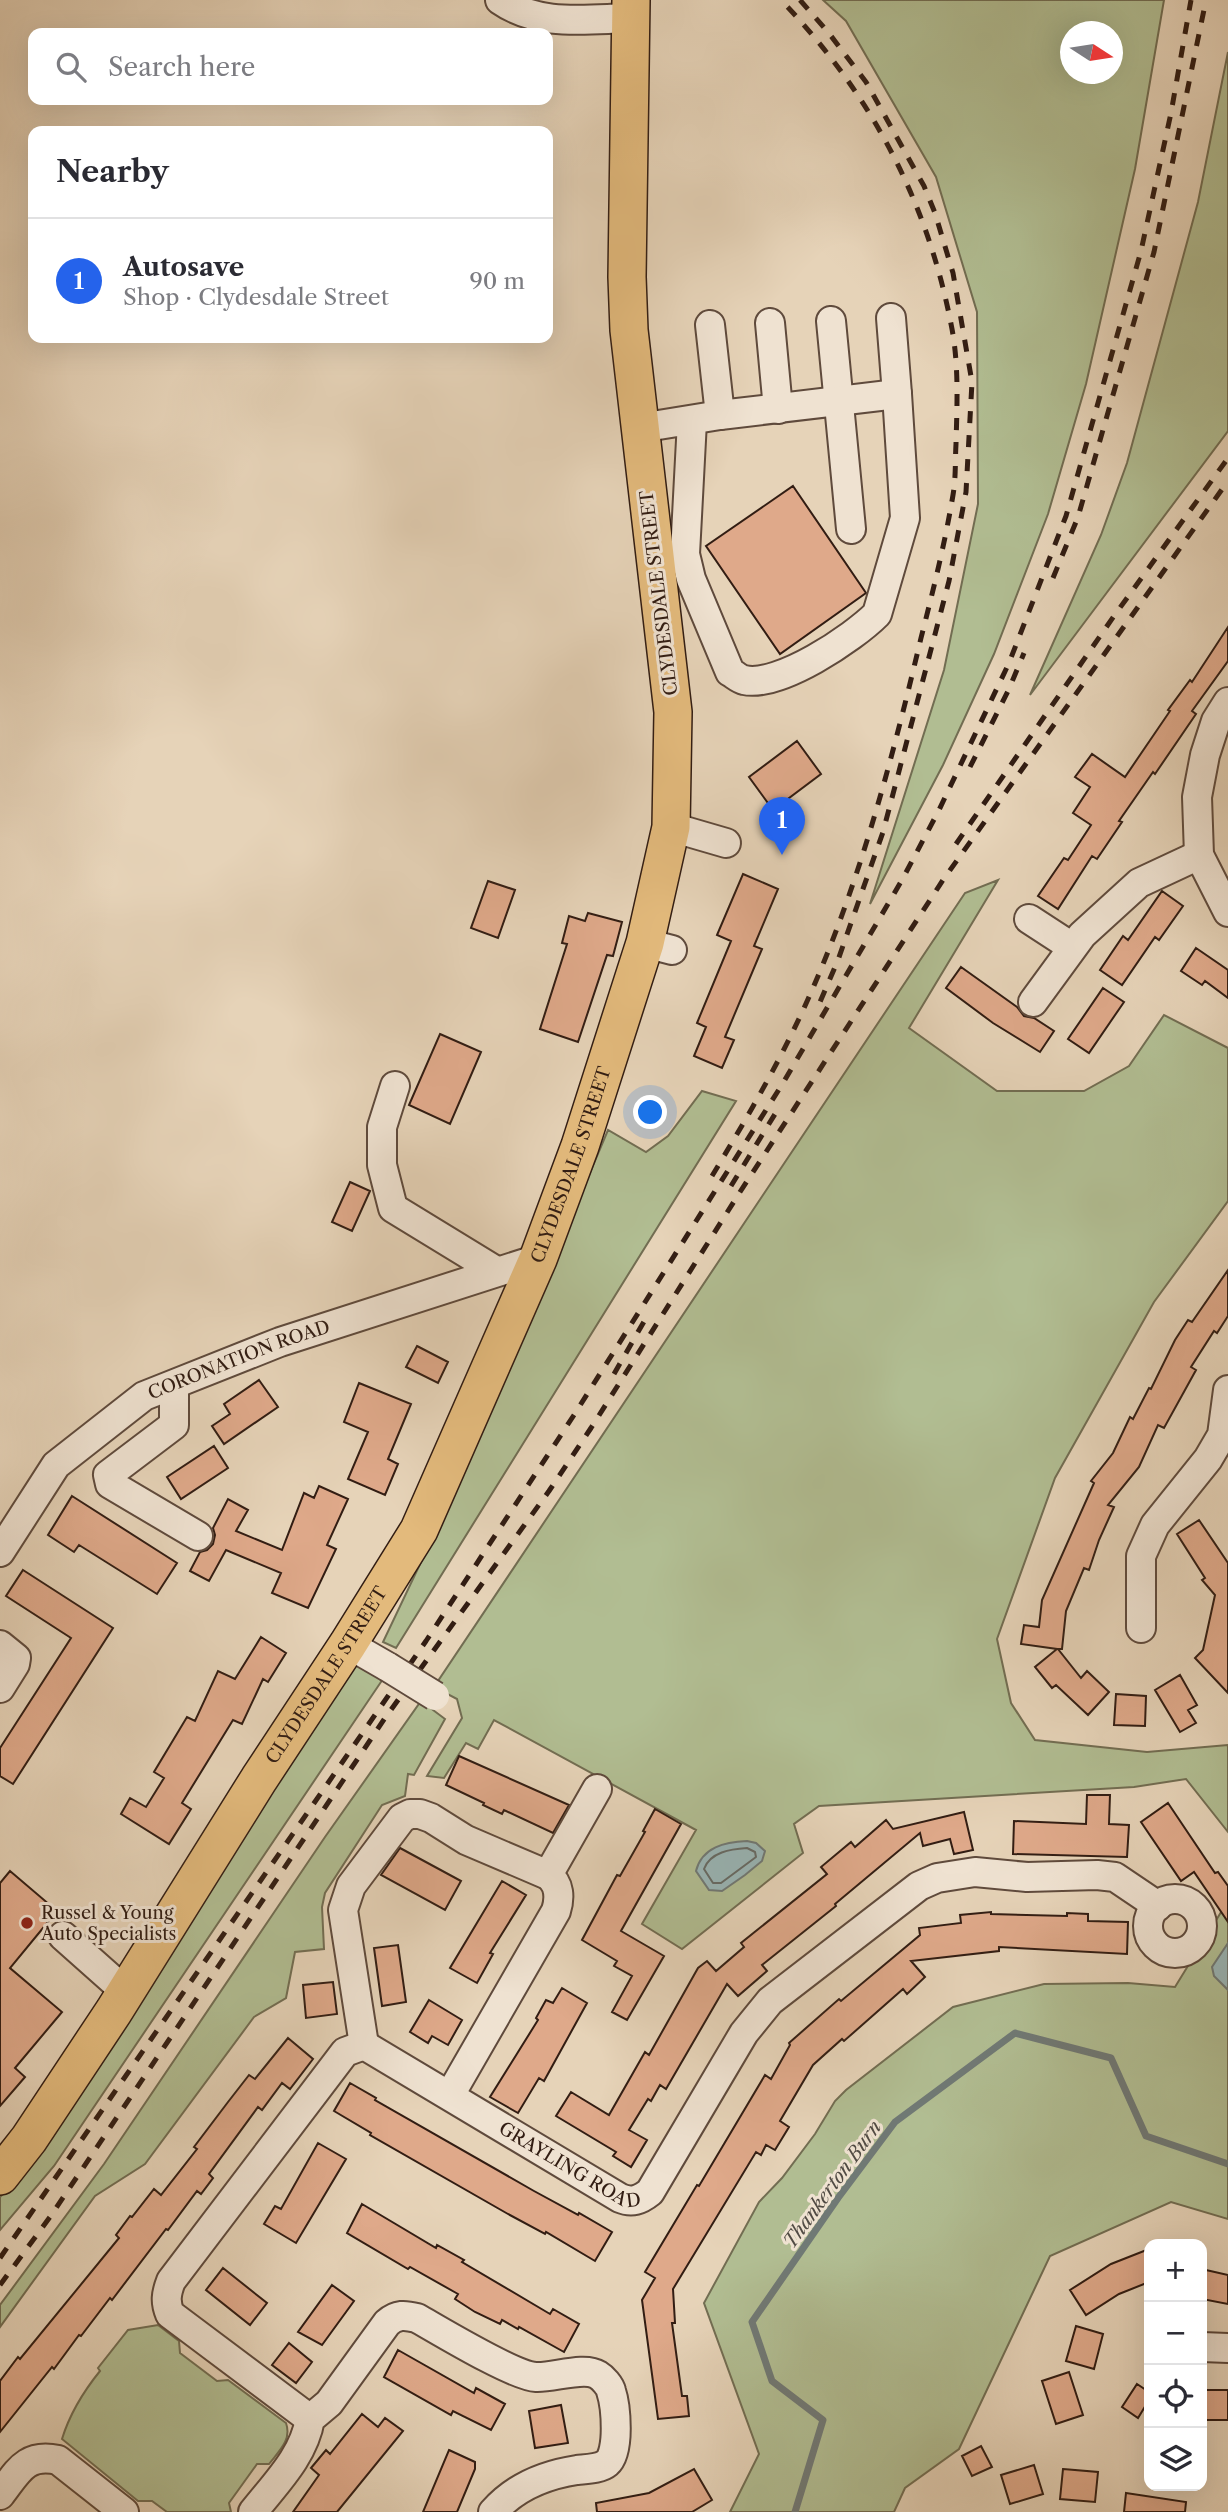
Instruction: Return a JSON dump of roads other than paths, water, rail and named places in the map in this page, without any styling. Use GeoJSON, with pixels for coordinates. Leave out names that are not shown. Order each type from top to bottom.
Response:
{"type":"FeatureCollection","features":[{"type":"Feature","properties":{"kind":"main road","name":"CLYDESDALE STREET"},"geometry":{"type":"LineString","coordinates":[[0,2176],[36,2129],[126,1992],[419,1530],[538,1259],[659,947],[671,827],[673,712],[629,330],[626,277],[631,9]]}},
{"type":"Feature","properties":{"kind":"street"},"geometry":{"type":"LineString","coordinates":[[500,0],[516,11],[550,20],[631,9]]}},
{"type":"Feature","properties":{"kind":"street"},"geometry":{"type":"LineString","coordinates":[[692,421],[685,554],[691,579],[730,671],[743,680],[763,680],[789,673],[866,625],[877,614],[905,518],[891,318]]}},
{"type":"Feature","properties":{"kind":"street"},"geometry":{"type":"LineString","coordinates":[[831,321],[851,529]]}},
{"type":"Feature","properties":{"kind":"street"},"geometry":{"type":"LineString","coordinates":[[770,323],[778,409]]}},
{"type":"Feature","properties":{"kind":"street"},"geometry":{"type":"LineString","coordinates":[[710,325],[720,415]]}},
{"type":"Feature","properties":{"kind":"street"},"geometry":{"type":"LineString","coordinates":[[640,428],[720,415],[897,394]]}},
{"type":"Feature","properties":{"kind":"street"},"geometry":{"type":"LineString","coordinates":[[1228,702],[1216,721],[1205,755],[1197,797],[1199,855],[1228,912]]}},
{"type":"Feature","properties":{"kind":"street"},"geometry":{"type":"LineString","coordinates":[[671,827],[726,843]]}},
{"type":"Feature","properties":{"kind":"street"},"geometry":{"type":"LineString","coordinates":[[1033,1002],[1082,935],[1139,883],[1199,855]]}},
{"type":"Feature","properties":{"kind":"street"},"geometry":{"type":"LineString","coordinates":[[1029,919],[1072,947]]}},
{"type":"Feature","properties":{"kind":"street"},"geometry":{"type":"LineString","coordinates":[[395,1086],[382,1127],[382,1165],[393,1208],[496,1270]]}},
{"type":"Feature","properties":{"kind":"street","name":"CORONATION ROAD"},"geometry":{"type":"LineString","coordinates":[[0,1552],[56,1465],[144,1396],[280,1342],[496,1270],[538,1259]]}},
{"type":"Feature","properties":{"kind":"street"},"geometry":{"type":"LineString","coordinates":[[174,1385],[174,1425],[108,1475],[110,1484],[198,1536]]}},
{"type":"Feature","properties":{"kind":"street"},"geometry":{"type":"LineString","coordinates":[[1141,1628],[1141,1556],[1155,1525],[1225,1437],[1228,1391]]}},
{"type":"Feature","properties":{"kind":"street"},"geometry":{"type":"LineString","coordinates":[[348,1644],[435,1696]]}},
{"type":"Feature","properties":{"kind":"street"},"geometry":{"type":"LineString","coordinates":[[0,1645],[16,1658],[0,1688]]}},
{"type":"Feature","properties":{"kind":"street"},"geometry":{"type":"LineString","coordinates":[[548,1875],[597,1789]]}},
{"type":"Feature","properties":{"kind":"street"},"geometry":{"type":"LineString","coordinates":[[310,2419],[170,2314],[166,2304],[167,2292],[172,2281],[345,2052],[364,2045],[343,1910],[351,1886],[402,1818],[410,1814],[431,1818],[466,1840],[548,1875],[559,1891],[556,1911],[450,2095]]}},
{"type":"Feature","properties":{"kind":"street","name":"GRAYLING ROAD"},"geometry":{"type":"LineString","coordinates":[[364,2045],[620,2198],[627,2201],[640,2199],[650,2192],[744,2033],[771,2001],[919,1886],[937,1878],[975,1872],[1027,1877],[1097,1875],[1115,1877],[1157,1906]]}},
{"type":"Feature","properties":{"kind":"street"},"geometry":{"type":"LineString","coordinates":[[63,1936],[126,1992]]}},
{"type":"Feature","properties":{"kind":"street"},"geometry":{"type":"LineString","coordinates":[[253,2512],[295,2458],[307,2436],[310,2419],[329,2403],[394,2316],[417,2318],[533,2378],[588,2371],[598,2374],[611,2390],[617,2444],[607,2463],[600,2467],[554,2475],[526,2484],[493,2512]]}},
{"type":"Feature","properties":{"kind":"street"},"geometry":{"type":"LineString","coordinates":[[1207,2347],[1228,2348]]}},
{"type":"Feature","properties":{"kind":"street"},"geometry":{"type":"LineString","coordinates":[[0,2495],[22,2467],[30,2461],[46,2458],[58,2460],[124,2512]]}},
{"type":"Feature","properties":{"kind":"water"},"geometry":{"type":"Polygon","coordinates":[[[747,1841],[756,1843],[765,1851],[762,1861],[722,1891],[709,1890],[696,1871],[703,1856],[716,1847],[747,1841]]]}},
{"type":"Feature","properties":{"kind":"water"},"geometry":{"type":"Polygon","coordinates":[[[1228,1943],[1228,1990],[1214,1976],[1212,1967],[1228,1943]]]}},
{"type":"Feature","properties":{"kind":"waterway","name":"Thankerton Burn"},"geometry":{"type":"LineString","coordinates":[[795,2512],[823,2420],[772,2381],[752,2322],[838,2198],[895,2122],[1015,2033],[1111,2058],[1146,2136],[1228,2164]]}},
{"type":"Feature","properties":{"kind":"railway"},"geometry":{"type":"LineString","coordinates":[[712,1176],[794,1030],[841,918],[857,872],[910,685],[943,549],[955,476],[956,358],[952,329],[928,237],[911,193],[868,112],[842,73],[781,0]]}},
{"type":"Feature","properties":{"kind":"railway"},"geometry":{"type":"LineString","coordinates":[[800,0],[866,82],[924,186],[953,273],[972,382],[966,492],[949,581],[883,832],[838,960],[817,1009]]}},
{"type":"Feature","properties":{"kind":"railway"},"geometry":{"type":"LineString","coordinates":[[0,2258],[426,1641],[574,1415],[783,1083],[902,880],[939,810],[1009,663],[1066,516],[1141,251],[1171,113],[1191,0]]}},
{"type":"Feature","properties":{"kind":"railway"},"geometry":{"type":"LineString","coordinates":[[1053,578],[1078,517],[1154,252],[1206,0]]}},
{"type":"Feature","properties":{"kind":"railway"},"geometry":{"type":"LineString","coordinates":[[956,844],[1114,616],[1228,458]]}},
{"type":"Feature","properties":{"kind":"railway"},"geometry":{"type":"LineString","coordinates":[[0,2285],[50,2217],[385,1718],[549,1491],[943,880],[1228,481]]}},
{"type":"Feature","properties":{"kind":"railway"},"geometry":{"type":"LineString","coordinates":[[970,767],[1024,653]]}},
{"type":"Feature","properties":{"kind":"railway"},"geometry":{"type":"LineString","coordinates":[[731,1186],[775,1114]]}},
{"type":"Feature","properties":{"kind":"railway"},"geometry":{"type":"LineString","coordinates":[[614,1374],[646,1318]]}},
{"type":"Feature","properties":{"kind":"place","name":"Autosave"},"geometry":{"type":"Point","coordinates":[782,855]}},
{"type":"Feature","properties":{"kind":"place","name":"Russel & Young Auto Specialists"},"geometry":{"type":"Point","coordinates":[27,1923]}}]}
